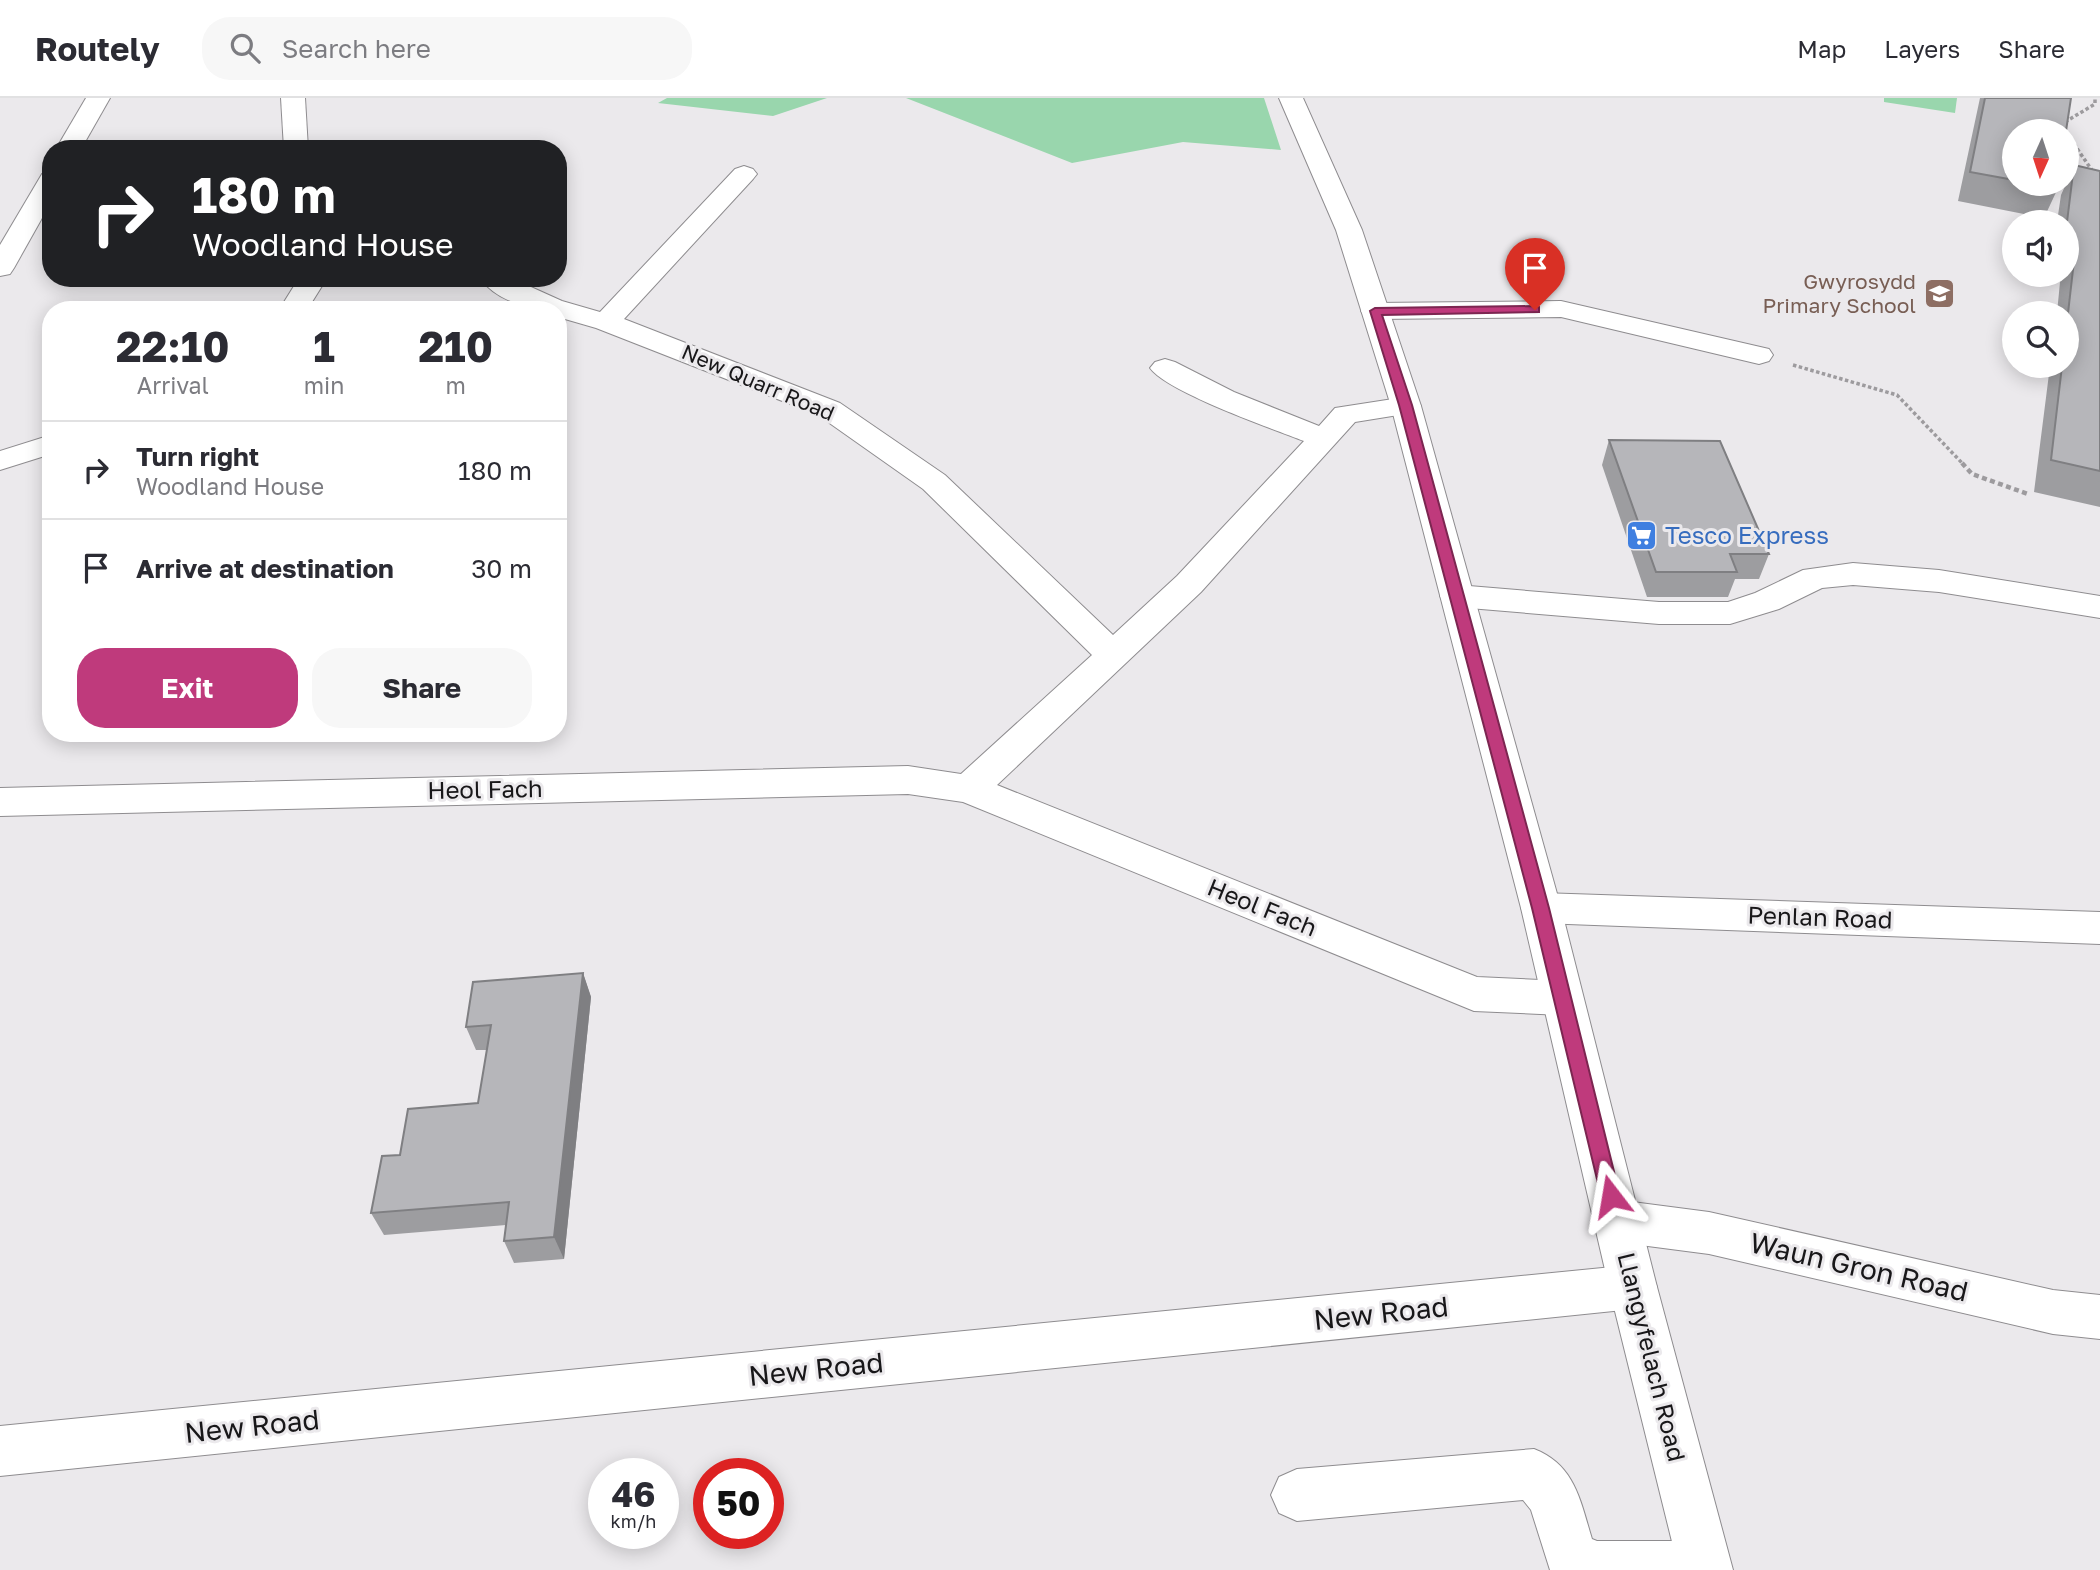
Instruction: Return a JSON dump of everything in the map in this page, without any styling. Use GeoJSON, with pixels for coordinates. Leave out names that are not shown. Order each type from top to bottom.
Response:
{"type":"FeatureCollection","features":[{"type":"Feature","properties":{"kind":"street"},"geometry":{"type":"LineString","coordinates":[[73,140],[98,98]]}},
{"type":"Feature","properties":{"kind":"street"},"geometry":{"type":"LineString","coordinates":[[293,98],[295,140]]}},
{"type":"Feature","properties":{"kind":"street","name":"Llangyfelach Road"},"geometry":{"type":"LineString","coordinates":[[1291,98],[1349,230],[1406,405],[1541,908],[1633,1287],[1706,1569]]}},
{"type":"Feature","properties":{"kind":"street"},"geometry":{"type":"LineString","coordinates":[[606,322],[744,174]]}},
{"type":"Feature","properties":{"kind":"street"},"geometry":{"type":"LineString","coordinates":[[0,268],[42,195]]}},
{"type":"Feature","properties":{"kind":"street","name":"New Quarr Road"},"geometry":{"type":"LineString","coordinates":[[506,287],[538,301]]}},
{"type":"Feature","properties":{"kind":"street"},"geometry":{"type":"LineString","coordinates":[[1375,311],[1561,309],[1759,355]]}},
{"type":"Feature","properties":{"kind":"street","name":"New Quarr Road"},"geometry":{"type":"LineString","coordinates":[[567,311],[606,322],[829,409],[901,456],[934,482],[1113,655]]}},
{"type":"Feature","properties":{"kind":"street"},"geometry":{"type":"LineString","coordinates":[[1165,368],[1188,382],[1258,413],[1324,438]]}},
{"type":"Feature","properties":{"kind":"street"},"geometry":{"type":"LineString","coordinates":[[969,789],[1189,584],[1346,414],[1406,405]]}},
{"type":"Feature","properties":{"kind":"street"},"geometry":{"type":"LineString","coordinates":[[0,461],[42,447]]}},
{"type":"Feature","properties":{"kind":"street"},"geometry":{"type":"LineString","coordinates":[[1457,596],[1659,613],[1730,613],[1768,601],[1815,578],[1853,574],[1939,581],[2100,607]]}},
{"type":"Feature","properties":{"kind":"street","name":"Heol Fach"},"geometry":{"type":"LineString","coordinates":[[0,802],[908,780],[969,789],[1474,994],[1562,998]]}},
{"type":"Feature","properties":{"kind":"street","name":"Penlan Road"},"geometry":{"type":"LineString","coordinates":[[1541,908],[2100,928]]}},
{"type":"Feature","properties":{"kind":"street","name":"Waun Gron Road"},"geometry":{"type":"LineString","coordinates":[[1617,1221],[1709,1233],[2053,1312],[2100,1317]]}},
{"type":"Feature","properties":{"kind":"street","name":"New Road"},"geometry":{"type":"LineString","coordinates":[[0,1451],[1633,1287]]}},
{"type":"Feature","properties":{"kind":"street"},"geometry":{"type":"LineString","coordinates":[[1297,1495],[1534,1474],[1553,1496],[1570,1556],[1591,1568],[1706,1569]]}},
{"type":"Feature","properties":{"kind":"path"},"geometry":{"type":"LineString","coordinates":[[2069,119],[2095,104],[2095,98]]}},
{"type":"Feature","properties":{"kind":"path"},"geometry":{"type":"LineString","coordinates":[[2079,151],[2100,182]]}},
{"type":"Feature","properties":{"kind":"path"},"geometry":{"type":"LineString","coordinates":[[1759,355],[1897,395],[1972,474],[2028,494]]}},
{"type":"Feature","properties":{"kind":"green space"},"geometry":{"type":"Polygon","coordinates":[[[667,98],[827,98],[773,116],[658,103],[667,98]]]}},
{"type":"Feature","properties":{"kind":"green space"},"geometry":{"type":"Polygon","coordinates":[[[906,98],[1264,98],[1281,150],[1183,142],[1072,163],[906,98]]]}},
{"type":"Feature","properties":{"kind":"green space"},"geometry":{"type":"Polygon","coordinates":[[[1884,98],[1957,98],[1955,113],[1884,102],[1884,98]]]}},
{"type":"Feature","properties":{"kind":"building"},"geometry":{"type":"Polygon","coordinates":[[[1985,98],[2071,98],[2068,119],[2002,119],[2002,178],[1970,172],[1985,98]]]}},
{"type":"Feature","properties":{"kind":"building"},"geometry":{"type":"Polygon","coordinates":[[[2079,166],[2100,171],[2100,471],[2051,460],[2061,378],[2079,378],[2079,301],[2069,301],[2071,287],[2079,287],[2079,210],[2068,210],[2070,196],[2079,196],[2079,166]]]}},
{"type":"Feature","properties":{"kind":"building"},"geometry":{"type":"Polygon","coordinates":[[[1609,440],[1720,441],[1769,554],[1730,554],[1737,572],[1656,572],[1609,440]]]}},
{"type":"Feature","properties":{"kind":"building"},"geometry":{"type":"Polygon","coordinates":[[[583,973],[554,1237],[504,1241],[509,1202],[371,1213],[382,1156],[400,1155],[408,1109],[478,1103],[491,1025],[466,1027],[473,982],[583,973]]]}},
{"type":"Feature","properties":{"kind":"place","name":"Gwyrosydd Primary School"},"geometry":{"type":"Point","coordinates":[1939,294]}},
{"type":"Feature","properties":{"kind":"place","name":"Tesco Express"},"geometry":{"type":"Point","coordinates":[1642,536]}},
{"type":"Feature","properties":{"kind":"route"},"geometry":{"type":"LineString","coordinates":[[1535,310],[1375,311],[1406,405],[1541,908],[1611,1196]]}}]}
